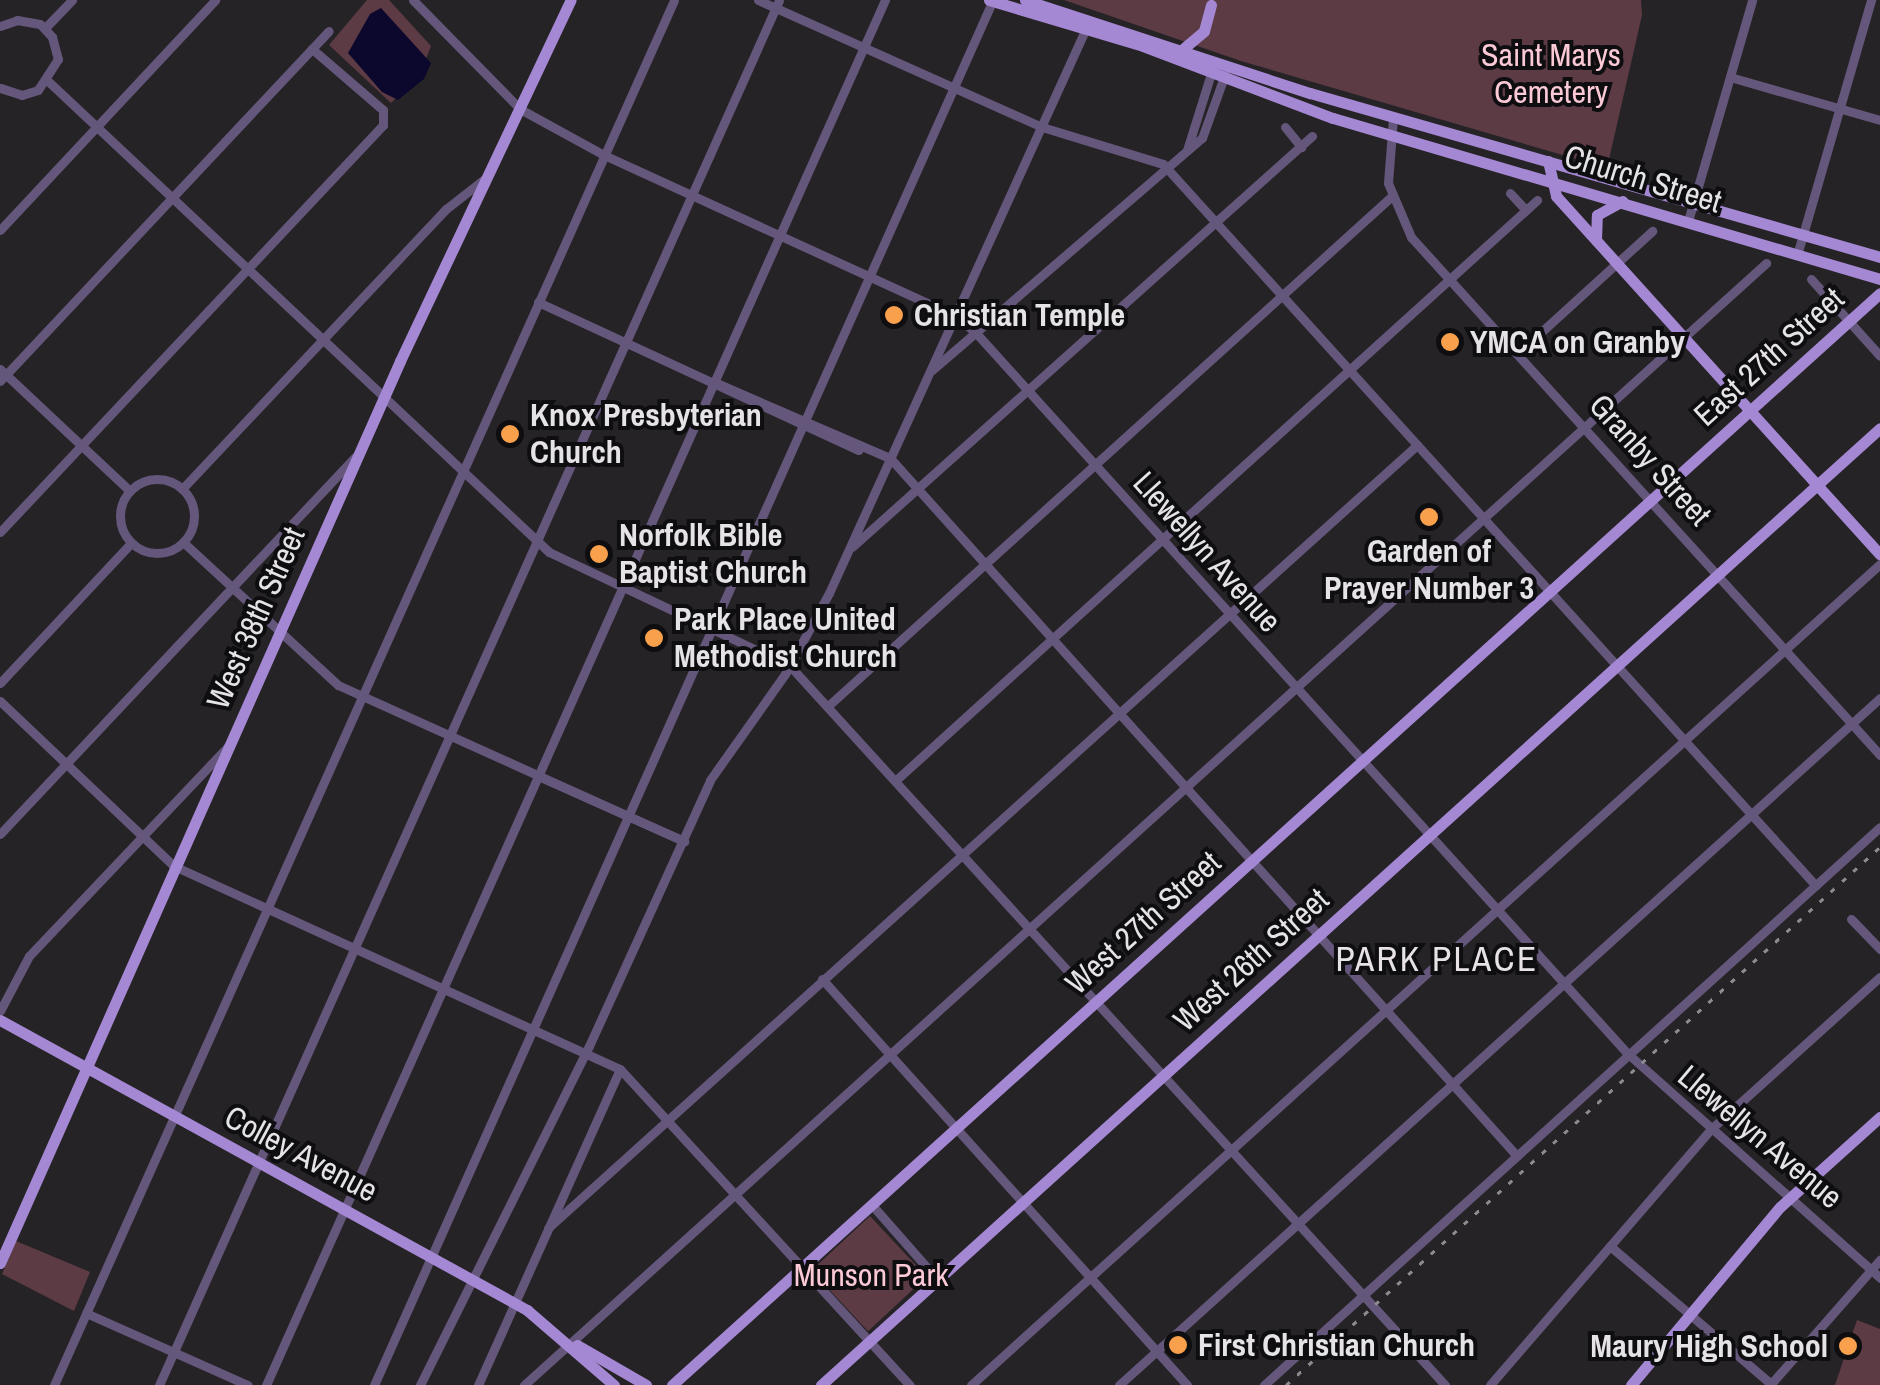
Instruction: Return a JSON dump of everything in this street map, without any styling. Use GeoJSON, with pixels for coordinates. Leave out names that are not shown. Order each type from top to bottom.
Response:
{"type":"FeatureCollection","features":[{"type":"Feature","properties":{"kind":"main road","name":"West 38th Street"},"geometry":{"type":"LineString","coordinates":[[0,1262],[384,397],[571,0]]}},
{"type":"Feature","properties":{"kind":"main road"},"geometry":{"type":"LineString","coordinates":[[992,0],[1184,48],[1393,118]]}},
{"type":"Feature","properties":{"kind":"main road"},"geometry":{"type":"LineString","coordinates":[[1025,0],[1218,76],[1389,134]]}},
{"type":"Feature","properties":{"kind":"main road"},"geometry":{"type":"LineString","coordinates":[[1184,48],[1202,34],[1210,5]]}},
{"type":"Feature","properties":{"kind":"main road","name":"Church Street"},"geometry":{"type":"LineString","coordinates":[[1393,118],[1880,257]]}},
{"type":"Feature","properties":{"kind":"main road","name":"Church Street"},"geometry":{"type":"LineString","coordinates":[[1389,134],[1880,280]]}},
{"type":"Feature","properties":{"kind":"main road"},"geometry":{"type":"LineString","coordinates":[[1548,162],[1548,180],[1596,240],[1880,554]]}},
{"type":"Feature","properties":{"kind":"main road"},"geometry":{"type":"LineString","coordinates":[[1596,240],[1598,215],[1622,201]]}},
{"type":"Feature","properties":{"kind":"main road","name":"East 27th Street"},"geometry":{"type":"LineString","coordinates":[[1650,502],[1880,293]]}},
{"type":"Feature","properties":{"kind":"main road","name":"West 26th Street"},"geometry":{"type":"LineString","coordinates":[[821,1385],[1880,428]]}},
{"type":"Feature","properties":{"kind":"main road","name":"West 27th Street"},"geometry":{"type":"LineString","coordinates":[[672,1385],[1650,502]]}},
{"type":"Feature","properties":{"kind":"main road","name":"Colley Avenue"},"geometry":{"type":"LineString","coordinates":[[0,1020],[515,1303],[646,1385]]}},
{"type":"Feature","properties":{"kind":"main road"},"geometry":{"type":"LineString","coordinates":[[1631,1385],[1792,1198],[1880,1116]]}},
{"type":"Feature","properties":{"kind":"main road","name":"Colley Avenue"},"geometry":{"type":"LineString","coordinates":[[572,1342],[614,1385]]}},
{"type":"Feature","properties":{"kind":"street"},"geometry":{"type":"LineString","coordinates":[[45,28],[72,0]]}},
{"type":"Feature","properties":{"kind":"street"},"geometry":{"type":"LineString","coordinates":[[0,230],[214,0]]}},
{"type":"Feature","properties":{"kind":"street","name":"Llewellyn Avenue"},"geometry":{"type":"LineString","coordinates":[[412,0],[520,108],[604,155],[956,316],[976,333],[1627,1054],[1792,1198],[1878,1265],[1880,1278]]}},
{"type":"Feature","properties":{"kind":"street"},"geometry":{"type":"LineString","coordinates":[[54,1385],[674,0]]}},
{"type":"Feature","properties":{"kind":"street"},"geometry":{"type":"LineString","coordinates":[[758,0],[778,4],[1042,126],[1170,170],[1816,886]]}},
{"type":"Feature","properties":{"kind":"street"},"geometry":{"type":"LineString","coordinates":[[266,1385],[885,0]]}},
{"type":"Feature","properties":{"kind":"street"},"geometry":{"type":"LineString","coordinates":[[374,1385],[992,0]]}},
{"type":"Feature","properties":{"kind":"street"},"geometry":{"type":"LineString","coordinates":[[1688,221],[1752,0]]}},
{"type":"Feature","properties":{"kind":"street"},"geometry":{"type":"LineString","coordinates":[[1797,255],[1871,0]]}},
{"type":"Feature","properties":{"kind":"street"},"geometry":{"type":"LineString","coordinates":[[159,1385],[778,4]]}},
{"type":"Feature","properties":{"kind":"street"},"geometry":{"type":"LineString","coordinates":[[0,26],[25,20],[45,28],[58,51],[49,82],[30,94],[0,88]]}},
{"type":"Feature","properties":{"kind":"street"},"geometry":{"type":"LineString","coordinates":[[420,1385],[584,1053],[721,760],[790,666],[850,548],[1088,24]]}},
{"type":"Feature","properties":{"kind":"street"},"geometry":{"type":"LineString","coordinates":[[130,491],[2,375],[329,31]]}},
{"type":"Feature","properties":{"kind":"street"},"geometry":{"type":"LineString","coordinates":[[0,532],[386,120],[342,70],[312,49]]}},
{"type":"Feature","properties":{"kind":"street"},"geometry":{"type":"LineString","coordinates":[[930,372],[1186,153],[1221,62]]}},
{"type":"Feature","properties":{"kind":"street"},"geometry":{"type":"LineString","coordinates":[[1730,77],[1880,120]]}},
{"type":"Feature","properties":{"kind":"street"},"geometry":{"type":"LineString","coordinates":[[49,82],[537,540],[623,588],[790,666],[1446,1385]]}},
{"type":"Feature","properties":{"kind":"street","name":"Granby Street"},"geometry":{"type":"LineString","coordinates":[[1393,118],[1389,134],[1391,197],[1411,238],[1880,755]]}},
{"type":"Feature","properties":{"kind":"street"},"geometry":{"type":"LineString","coordinates":[[1286,127],[1301,147]]}},
{"type":"Feature","properties":{"kind":"street"},"geometry":{"type":"LineString","coordinates":[[850,548],[1312,136]]}},
{"type":"Feature","properties":{"kind":"street"},"geometry":{"type":"LineString","coordinates":[[182,489],[472,183],[484,180]]}},
{"type":"Feature","properties":{"kind":"street"},"geometry":{"type":"LineString","coordinates":[[1510,193],[1526,210]]}},
{"type":"Feature","properties":{"kind":"street"},"geometry":{"type":"LineString","coordinates":[[828,706],[1391,197]]}},
{"type":"Feature","properties":{"kind":"street"},"geometry":{"type":"LineString","coordinates":[[895,781],[1537,200]]}},
{"type":"Feature","properties":{"kind":"street"},"geometry":{"type":"LineString","coordinates":[[1517,354],[1652,231]]}},
{"type":"Feature","properties":{"kind":"street"},"geometry":{"type":"LineString","coordinates":[[524,1385],[1766,264]]}},
{"type":"Feature","properties":{"kind":"street"},"geometry":{"type":"LineString","coordinates":[[1811,279],[1880,356]]}},
{"type":"Feature","properties":{"kind":"street"},"geometry":{"type":"LineString","coordinates":[[538,302],[889,462],[1516,1156]]}},
{"type":"Feature","properties":{"kind":"street"},"geometry":{"type":"LineString","coordinates":[[548,1228],[1417,444]]}},
{"type":"Feature","properties":{"kind":"street"},"geometry":{"type":"LineString","coordinates":[[0,834],[360,452]]}},
{"type":"Feature","properties":{"kind":"street"},"geometry":{"type":"LineString","coordinates":[[152,480],[182,489],[194,511],[183,542],[153,554],[131,544],[120,513],[130,491],[152,480]]}},
{"type":"Feature","properties":{"kind":"street"},"geometry":{"type":"LineString","coordinates":[[183,542],[332,681],[684,841]]}},
{"type":"Feature","properties":{"kind":"street"},"geometry":{"type":"LineString","coordinates":[[0,683],[131,544]]}},
{"type":"Feature","properties":{"kind":"street"},"geometry":{"type":"LineString","coordinates":[[970,1385],[1880,564]]}},
{"type":"Feature","properties":{"kind":"street"},"geometry":{"type":"LineString","coordinates":[[1119,1385],[1880,698]]}},
{"type":"Feature","properties":{"kind":"street"},"geometry":{"type":"LineString","coordinates":[[0,701],[174,866],[620,1069],[670,1118],[910,1385]]}},
{"type":"Feature","properties":{"kind":"street"},"geometry":{"type":"LineString","coordinates":[[0,1011],[30,956],[229,745]]}},
{"type":"Feature","properties":{"kind":"street"},"geometry":{"type":"LineString","coordinates":[[1264,1385],[1880,828]]}},
{"type":"Feature","properties":{"kind":"street"},"geometry":{"type":"LineString","coordinates":[[1851,919],[1880,949]]}},
{"type":"Feature","properties":{"kind":"street"},"geometry":{"type":"LineString","coordinates":[[1490,1385],[1711,1129],[1880,977]]}},
{"type":"Feature","properties":{"kind":"street"},"geometry":{"type":"LineString","coordinates":[[822,979],[1188,1385]]}},
{"type":"Feature","properties":{"kind":"street"},"geometry":{"type":"LineString","coordinates":[[478,1385],[620,1069]]}},
{"type":"Feature","properties":{"kind":"street"},"geometry":{"type":"LineString","coordinates":[[872,1205],[938,1280]]}},
{"type":"Feature","properties":{"kind":"street"},"geometry":{"type":"LineString","coordinates":[[1610,1246],[1771,1384],[1878,1265]]}},
{"type":"Feature","properties":{"kind":"street"},"geometry":{"type":"LineString","coordinates":[[86,1312],[248,1385]]}},
{"type":"Feature","properties":{"kind":"green space"},"geometry":{"type":"Polygon","coordinates":[[[367,0],[389,0],[431,46],[420,74],[391,103],[329,45],[367,0]]]}},
{"type":"Feature","properties":{"kind":"green space","name":"Saint Marys Cemetery"},"geometry":{"type":"Polygon","coordinates":[[[1064,0],[1641,0],[1642,15],[1607,168],[1241,61],[1064,0]]]}},
{"type":"Feature","properties":{"kind":"green space","name":"Munson Park"},"geometry":{"type":"Polygon","coordinates":[[[870,1216],[927,1277],[868,1331],[811,1271],[870,1216]]]}},
{"type":"Feature","properties":{"kind":"green space"},"geometry":{"type":"Polygon","coordinates":[[[16,1241],[90,1272],[74,1311],[2,1274],[16,1241]]]}},
{"type":"Feature","properties":{"kind":"green space"},"geometry":{"type":"Polygon","coordinates":[[[1857,1320],[1880,1329],[1880,1385],[1835,1385],[1857,1320]]]}},
{"type":"Feature","properties":{"kind":"shaded area"},"geometry":{"type":"Polygon","coordinates":[[[381,8],[431,63],[424,79],[398,100],[382,92],[348,53],[370,14],[381,8]]]}},
{"type":"Feature","properties":{"kind":"railway"},"geometry":{"type":"LineString","coordinates":[[1286,1385],[1880,847]]}},
{"type":"Feature","properties":{"kind":"place","name":"Christian Temple"},"geometry":{"type":"Point","coordinates":[894,315]}},
{"type":"Feature","properties":{"kind":"place","name":"YMCA on Granby"},"geometry":{"type":"Point","coordinates":[1450,342]}},
{"type":"Feature","properties":{"kind":"place","name":"Knox Presbyterian Church"},"geometry":{"type":"Point","coordinates":[510,434]}},
{"type":"Feature","properties":{"kind":"place","name":"Garden of Prayer Number 3"},"geometry":{"type":"Point","coordinates":[1429,517]}},
{"type":"Feature","properties":{"kind":"place","name":"Norfolk Bible Baptist Church"},"geometry":{"type":"Point","coordinates":[599,554]}},
{"type":"Feature","properties":{"kind":"place","name":"Park Place United Methodist Church"},"geometry":{"type":"Point","coordinates":[654,638]}},
{"type":"Feature","properties":{"kind":"place","name":"First Christian Church"},"geometry":{"type":"Point","coordinates":[1178,1345]}},
{"type":"Feature","properties":{"kind":"place","name":"Maury High School"},"geometry":{"type":"Point","coordinates":[1848,1346]}},
{"type":"Feature","properties":{"kind":"district","name":"PARK PLACE"},"geometry":{"type":"Point","coordinates":[1437,959]}}]}
